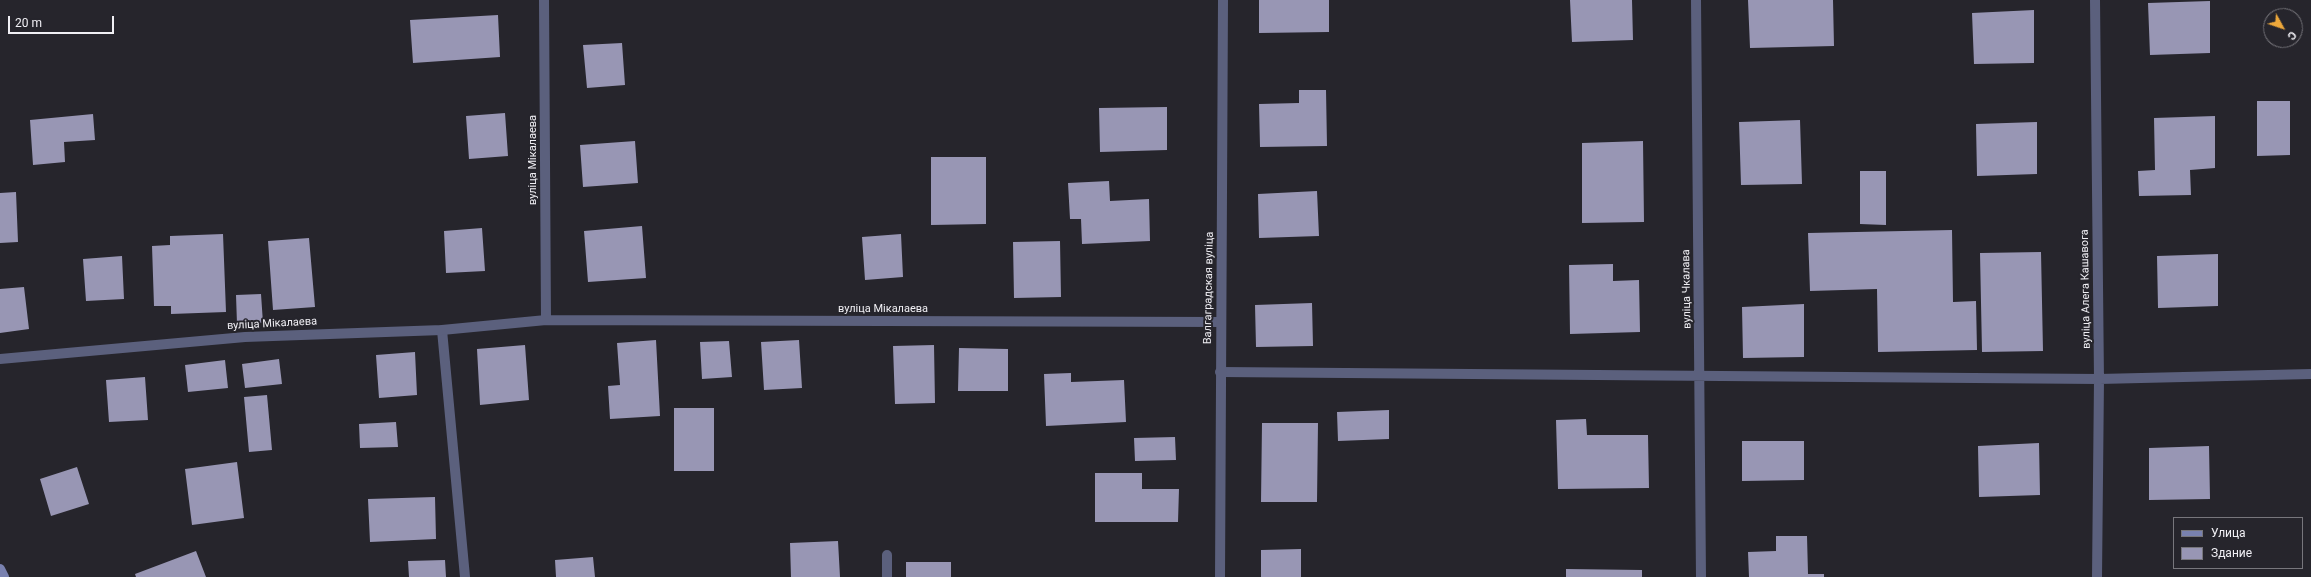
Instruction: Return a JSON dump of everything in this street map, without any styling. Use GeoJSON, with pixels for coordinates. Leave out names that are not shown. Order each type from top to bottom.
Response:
{"type":"FeatureCollection","features":[{"type":"Feature","properties":{"kind":"main road"},"geometry":{"type":"LineString","coordinates":[[0,569],[4,577]]}},
{"type":"Feature","properties":{"kind":"street","name":"вуліца Мікалаева"},"geometry":{"type":"LineString","coordinates":[[544,0],[546,320]]}},
{"type":"Feature","properties":{"kind":"street","name":"Валгаградская вуліца"},"geometry":{"type":"LineString","coordinates":[[1220,577],[1223,0]]}},
{"type":"Feature","properties":{"kind":"street","name":"вуліца Чкалава"},"geometry":{"type":"LineString","coordinates":[[1696,0],[1701,577]]}},
{"type":"Feature","properties":{"kind":"street","name":"вуліца Алега Кашавога"},"geometry":{"type":"LineString","coordinates":[[2095,0],[2099,379],[2097,577]]}},
{"type":"Feature","properties":{"kind":"street","name":"вуліца Мікалаева"},"geometry":{"type":"LineString","coordinates":[[0,359],[245,336],[442,330],[546,320],[1221,322]]}},
{"type":"Feature","properties":{"kind":"street"},"geometry":{"type":"LineString","coordinates":[[442,330],[465,577]]}},
{"type":"Feature","properties":{"kind":"street"},"geometry":{"type":"LineString","coordinates":[[1220,372],[1700,374],[2099,379],[2311,374]]}},
{"type":"Feature","properties":{"kind":"street"},"geometry":{"type":"LineString","coordinates":[[887,555],[887,577]]}},
{"type":"Feature","properties":{"kind":"building"},"geometry":{"type":"Polygon","coordinates":[[[1259,0],[1329,0],[1329,32],[1259,33],[1259,0]]]}},
{"type":"Feature","properties":{"kind":"building"},"geometry":{"type":"Polygon","coordinates":[[[1570,0],[1632,0],[1633,40],[1572,42],[1570,0]]]}},
{"type":"Feature","properties":{"kind":"building"},"geometry":{"type":"Polygon","coordinates":[[[1748,0],[1833,0],[1834,46],[1750,48],[1748,0]]]}},
{"type":"Feature","properties":{"kind":"building"},"geometry":{"type":"Polygon","coordinates":[[[2210,1],[2210,53],[2150,55],[2148,3],[2210,1]]]}},
{"type":"Feature","properties":{"kind":"building"},"geometry":{"type":"Polygon","coordinates":[[[2034,10],[2034,63],[1974,64],[1972,13],[2034,10]]]}},
{"type":"Feature","properties":{"kind":"building"},"geometry":{"type":"Polygon","coordinates":[[[498,15],[500,57],[413,63],[410,20],[498,15]]]}},
{"type":"Feature","properties":{"kind":"building"},"geometry":{"type":"Polygon","coordinates":[[[622,43],[625,85],[587,88],[583,45],[622,43]]]}},
{"type":"Feature","properties":{"kind":"building"},"geometry":{"type":"Polygon","coordinates":[[[1299,90],[1326,90],[1327,146],[1260,147],[1259,104],[1299,103],[1299,90]]]}},
{"type":"Feature","properties":{"kind":"building"},"geometry":{"type":"Polygon","coordinates":[[[2257,101],[2290,101],[2290,155],[2257,156],[2257,101]]]}},
{"type":"Feature","properties":{"kind":"building"},"geometry":{"type":"Polygon","coordinates":[[[1167,107],[1167,150],[1100,152],[1099,108],[1167,107]]]}},
{"type":"Feature","properties":{"kind":"building"},"geometry":{"type":"Polygon","coordinates":[[[505,113],[508,156],[469,159],[466,116],[505,113]]]}},
{"type":"Feature","properties":{"kind":"building"},"geometry":{"type":"Polygon","coordinates":[[[93,114],[95,140],[64,142],[65,162],[33,165],[30,120],[93,114]]]}},
{"type":"Feature","properties":{"kind":"building"},"geometry":{"type":"Polygon","coordinates":[[[2215,116],[2215,168],[2190,170],[2191,195],[2139,196],[2138,171],[2155,170],[2154,118],[2215,116]]]}},
{"type":"Feature","properties":{"kind":"building"},"geometry":{"type":"Polygon","coordinates":[[[1800,120],[1802,184],[1741,185],[1739,122],[1800,120]]]}},
{"type":"Feature","properties":{"kind":"building"},"geometry":{"type":"Polygon","coordinates":[[[2037,122],[2037,174],[1977,176],[1976,124],[2037,122]]]}},
{"type":"Feature","properties":{"kind":"building"},"geometry":{"type":"Polygon","coordinates":[[[635,141],[638,183],[583,187],[580,145],[635,141]]]}},
{"type":"Feature","properties":{"kind":"building"},"geometry":{"type":"Polygon","coordinates":[[[1643,141],[1644,222],[1582,223],[1582,143],[1643,141]]]}},
{"type":"Feature","properties":{"kind":"building"},"geometry":{"type":"Polygon","coordinates":[[[931,157],[986,157],[986,224],[931,225],[931,157]]]}},
{"type":"Feature","properties":{"kind":"building"},"geometry":{"type":"Polygon","coordinates":[[[1860,171],[1886,171],[1886,225],[1860,224],[1860,171]]]}},
{"type":"Feature","properties":{"kind":"building"},"geometry":{"type":"Polygon","coordinates":[[[1109,181],[1110,201],[1149,199],[1150,241],[1082,244],[1081,219],[1070,219],[1068,183],[1109,181]]]}},
{"type":"Feature","properties":{"kind":"building"},"geometry":{"type":"Polygon","coordinates":[[[1317,191],[1319,236],[1259,238],[1258,194],[1317,191]]]}},
{"type":"Feature","properties":{"kind":"building"},"geometry":{"type":"Polygon","coordinates":[[[16,192],[18,242],[0,243],[0,193],[16,192]]]}},
{"type":"Feature","properties":{"kind":"building"},"geometry":{"type":"Polygon","coordinates":[[[642,226],[646,278],[588,282],[584,231],[642,226]]]}},
{"type":"Feature","properties":{"kind":"building"},"geometry":{"type":"Polygon","coordinates":[[[482,228],[485,271],[446,273],[444,231],[482,228]]]}},
{"type":"Feature","properties":{"kind":"building"},"geometry":{"type":"Polygon","coordinates":[[[1952,230],[1953,302],[1976,301],[1977,350],[1878,352],[1877,289],[1810,291],[1808,233],[1952,230]]]}},
{"type":"Feature","properties":{"kind":"building"},"geometry":{"type":"Polygon","coordinates":[[[223,234],[226,312],[171,314],[171,306],[154,306],[152,246],[170,245],[170,236],[223,234]]]}},
{"type":"Feature","properties":{"kind":"building"},"geometry":{"type":"Polygon","coordinates":[[[901,234],[903,277],[865,280],[862,237],[901,234]]]}},
{"type":"Feature","properties":{"kind":"building"},"geometry":{"type":"Polygon","coordinates":[[[309,238],[315,307],[273,310],[268,241],[309,238]]]}},
{"type":"Feature","properties":{"kind":"building"},"geometry":{"type":"Polygon","coordinates":[[[1060,241],[1061,297],[1014,298],[1013,242],[1060,241]]]}},
{"type":"Feature","properties":{"kind":"building"},"geometry":{"type":"Polygon","coordinates":[[[2041,252],[2043,351],[1982,352],[1980,253],[2041,252]]]}},
{"type":"Feature","properties":{"kind":"building"},"geometry":{"type":"Polygon","coordinates":[[[2218,254],[2218,306],[2158,308],[2157,256],[2218,254]]]}},
{"type":"Feature","properties":{"kind":"building"},"geometry":{"type":"Polygon","coordinates":[[[122,256],[124,299],[86,301],[83,259],[122,256]]]}},
{"type":"Feature","properties":{"kind":"building"},"geometry":{"type":"Polygon","coordinates":[[[1613,264],[1613,281],[1639,280],[1640,332],[1570,334],[1569,265],[1613,264]]]}},
{"type":"Feature","properties":{"kind":"building"},"geometry":{"type":"Polygon","coordinates":[[[24,287],[29,329],[0,333],[0,289],[24,287]]]}},
{"type":"Feature","properties":{"kind":"building"},"geometry":{"type":"Polygon","coordinates":[[[261,294],[263,323],[237,324],[236,295],[261,294]]]}},
{"type":"Feature","properties":{"kind":"building"},"geometry":{"type":"Polygon","coordinates":[[[1312,303],[1313,346],[1256,347],[1255,305],[1312,303]]]}},
{"type":"Feature","properties":{"kind":"building"},"geometry":{"type":"Polygon","coordinates":[[[1804,304],[1804,357],[1743,358],[1742,307],[1804,304]]]}},
{"type":"Feature","properties":{"kind":"building"},"geometry":{"type":"Polygon","coordinates":[[[656,340],[660,416],[610,419],[608,386],[620,385],[617,343],[656,340]]]}},
{"type":"Feature","properties":{"kind":"building"},"geometry":{"type":"Polygon","coordinates":[[[799,340],[802,388],[764,390],[761,342],[799,340]]]}},
{"type":"Feature","properties":{"kind":"building"},"geometry":{"type":"Polygon","coordinates":[[[729,341],[732,377],[702,379],[700,342],[729,341]]]}},
{"type":"Feature","properties":{"kind":"building"},"geometry":{"type":"Polygon","coordinates":[[[525,345],[529,400],[480,405],[477,349],[525,345]]]}},
{"type":"Feature","properties":{"kind":"building"},"geometry":{"type":"Polygon","coordinates":[[[934,345],[935,403],[895,404],[893,346],[934,345]]]}},
{"type":"Feature","properties":{"kind":"building"},"geometry":{"type":"Polygon","coordinates":[[[959,348],[1008,349],[1008,391],[958,391],[959,348]]]}},
{"type":"Feature","properties":{"kind":"building"},"geometry":{"type":"Polygon","coordinates":[[[415,352],[417,395],[379,398],[376,355],[415,352]]]}},
{"type":"Feature","properties":{"kind":"building"},"geometry":{"type":"Polygon","coordinates":[[[279,359],[282,384],[245,388],[242,364],[279,359]]]}},
{"type":"Feature","properties":{"kind":"building"},"geometry":{"type":"Polygon","coordinates":[[[225,360],[228,388],[188,392],[185,365],[225,360]]]}},
{"type":"Feature","properties":{"kind":"building"},"geometry":{"type":"Polygon","coordinates":[[[1071,373],[1071,382],[1124,380],[1126,422],[1046,426],[1044,374],[1071,373]]]}},
{"type":"Feature","properties":{"kind":"building"},"geometry":{"type":"Polygon","coordinates":[[[145,377],[148,420],[109,422],[106,380],[145,377]]]}},
{"type":"Feature","properties":{"kind":"building"},"geometry":{"type":"Polygon","coordinates":[[[267,395],[272,450],[249,452],[244,397],[267,395]]]}},
{"type":"Feature","properties":{"kind":"building"},"geometry":{"type":"Polygon","coordinates":[[[674,408],[714,408],[714,471],[674,471],[674,408]]]}},
{"type":"Feature","properties":{"kind":"building"},"geometry":{"type":"Polygon","coordinates":[[[1389,410],[1389,439],[1338,441],[1337,412],[1389,410]]]}},
{"type":"Feature","properties":{"kind":"building"},"geometry":{"type":"Polygon","coordinates":[[[1586,419],[1587,435],[1648,435],[1649,488],[1558,489],[1556,420],[1586,419]]]}},
{"type":"Feature","properties":{"kind":"building"},"geometry":{"type":"Polygon","coordinates":[[[396,422],[398,447],[360,448],[359,424],[396,422]]]}},
{"type":"Feature","properties":{"kind":"building"},"geometry":{"type":"Polygon","coordinates":[[[1262,423],[1318,423],[1317,502],[1261,502],[1262,423]]]}},
{"type":"Feature","properties":{"kind":"building"},"geometry":{"type":"Polygon","coordinates":[[[1175,437],[1176,460],[1135,461],[1134,438],[1175,437]]]}},
{"type":"Feature","properties":{"kind":"building"},"geometry":{"type":"Polygon","coordinates":[[[1742,441],[1804,441],[1804,480],[1742,481],[1742,441]]]}},
{"type":"Feature","properties":{"kind":"building"},"geometry":{"type":"Polygon","coordinates":[[[2039,443],[2040,495],[1979,497],[1978,446],[2039,443]]]}},
{"type":"Feature","properties":{"kind":"building"},"geometry":{"type":"Polygon","coordinates":[[[2209,446],[2210,499],[2149,500],[2149,448],[2209,446]]]}},
{"type":"Feature","properties":{"kind":"building"},"geometry":{"type":"Polygon","coordinates":[[[237,462],[244,518],[192,525],[185,469],[237,462]]]}},
{"type":"Feature","properties":{"kind":"building"},"geometry":{"type":"Polygon","coordinates":[[[77,467],[89,504],[51,516],[40,479],[77,467]]]}},
{"type":"Feature","properties":{"kind":"building"},"geometry":{"type":"Polygon","coordinates":[[[1095,473],[1142,473],[1142,489],[1179,489],[1178,522],[1095,522],[1095,473]]]}},
{"type":"Feature","properties":{"kind":"building"},"geometry":{"type":"Polygon","coordinates":[[[435,497],[436,539],[370,542],[368,499],[435,497]]]}},
{"type":"Feature","properties":{"kind":"building"},"geometry":{"type":"Polygon","coordinates":[[[1776,536],[1807,536],[1808,574],[1824,574],[1824,577],[1749,577],[1748,552],[1776,551],[1776,536]]]}},
{"type":"Feature","properties":{"kind":"building"},"geometry":{"type":"Polygon","coordinates":[[[838,541],[840,577],[791,577],[790,543],[838,541]]]}},
{"type":"Feature","properties":{"kind":"building"},"geometry":{"type":"Polygon","coordinates":[[[1301,549],[1301,577],[1261,577],[1261,550],[1301,549]]]}},
{"type":"Feature","properties":{"kind":"building"},"geometry":{"type":"Polygon","coordinates":[[[196,551],[206,577],[136,577],[135,574],[196,551]]]}},
{"type":"Feature","properties":{"kind":"building"},"geometry":{"type":"Polygon","coordinates":[[[593,557],[595,577],[556,577],[555,560],[593,557]]]}},
{"type":"Feature","properties":{"kind":"building"},"geometry":{"type":"Polygon","coordinates":[[[445,560],[446,577],[409,577],[408,561],[445,560]]]}},
{"type":"Feature","properties":{"kind":"building"},"geometry":{"type":"Polygon","coordinates":[[[906,562],[951,562],[951,577],[906,577],[906,562]]]}},
{"type":"Feature","properties":{"kind":"building"},"geometry":{"type":"Polygon","coordinates":[[[1566,569],[1642,570],[1642,577],[1566,577],[1566,569]]]}}]}
